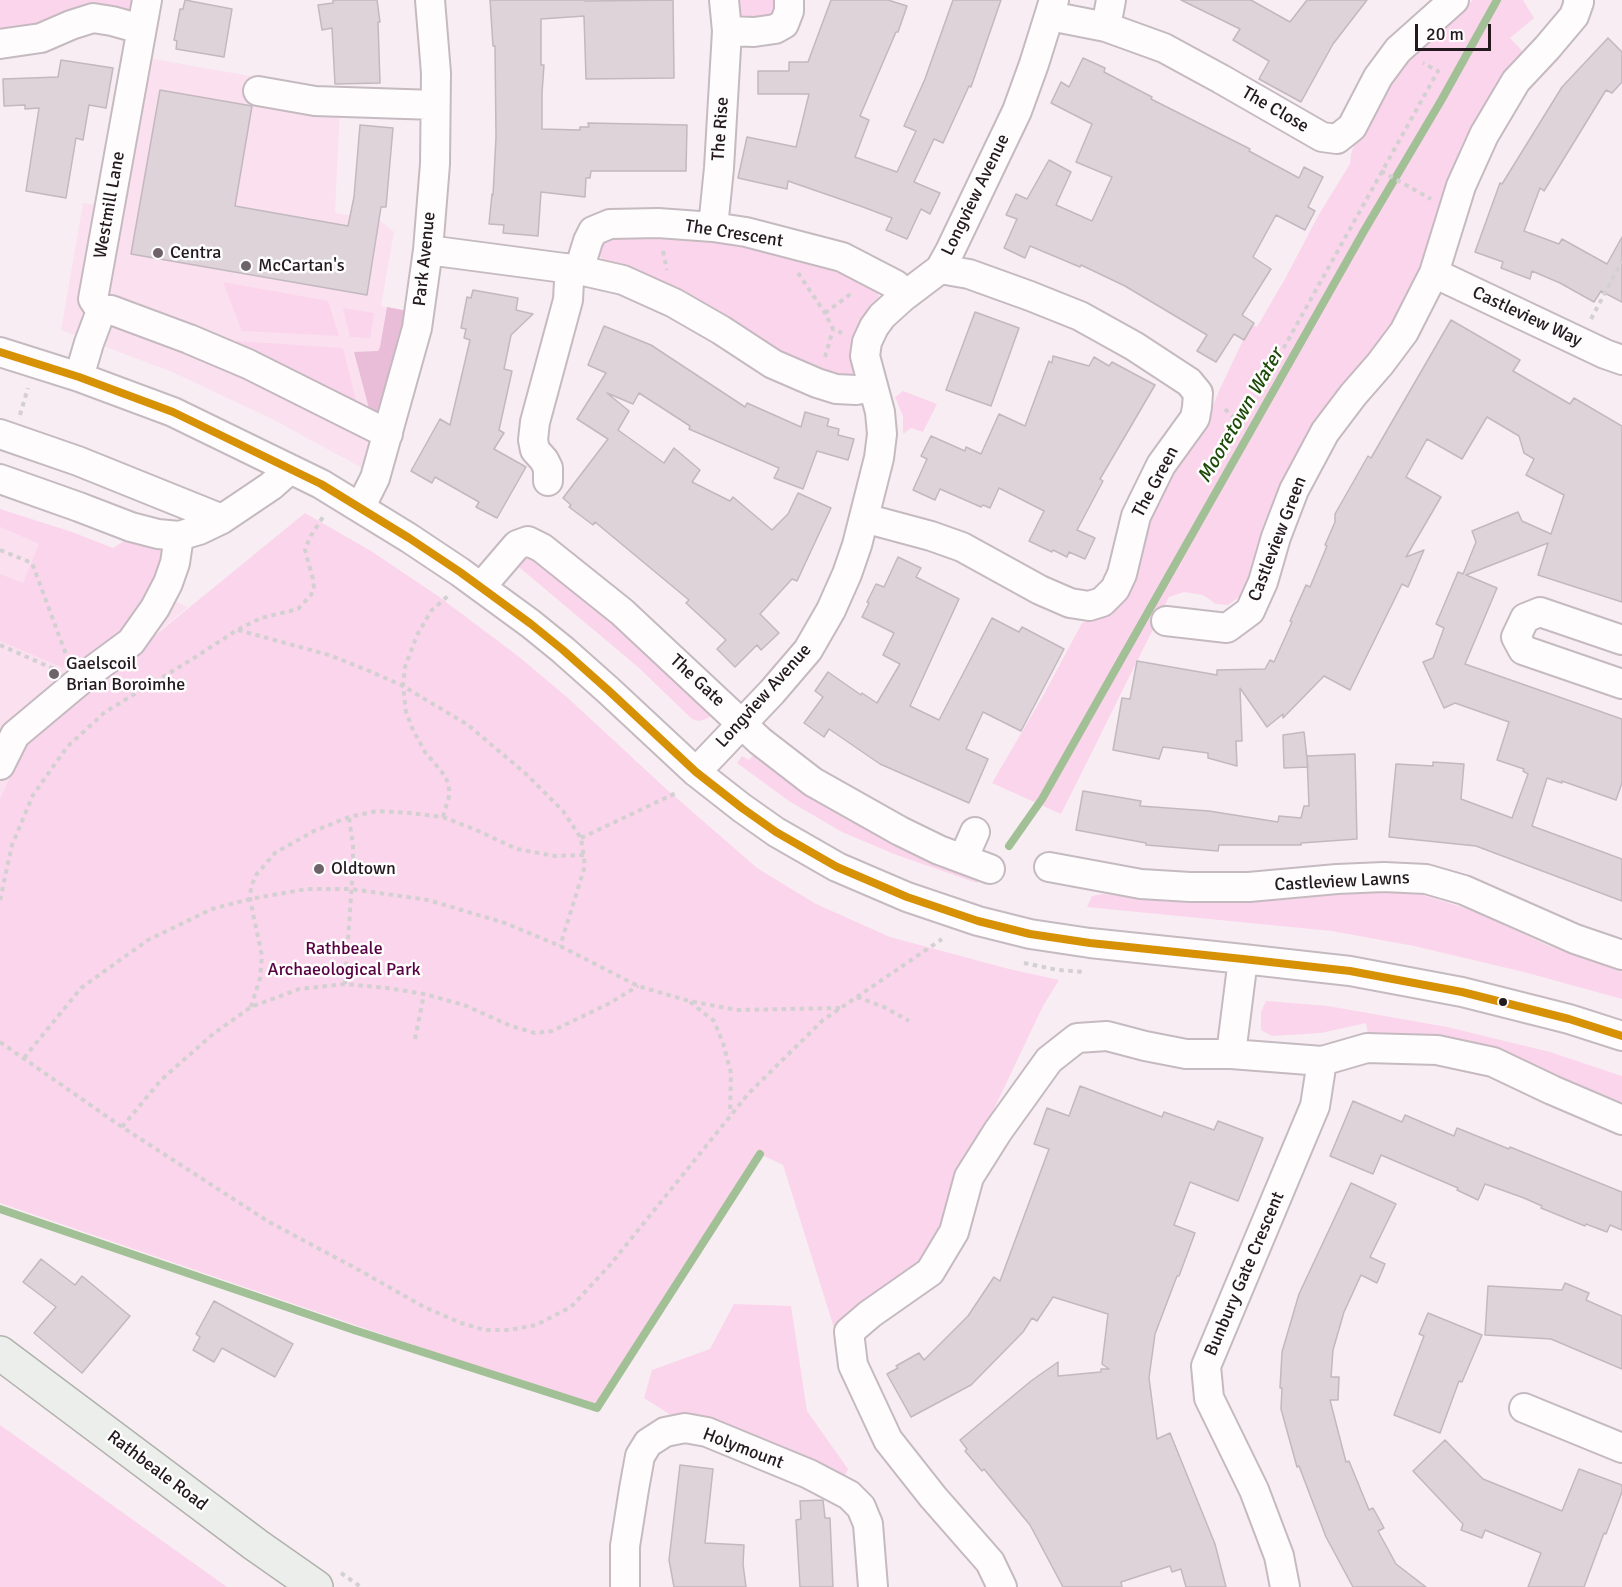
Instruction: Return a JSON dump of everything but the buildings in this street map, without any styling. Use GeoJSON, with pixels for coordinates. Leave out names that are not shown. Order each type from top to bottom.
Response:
{"type":"FeatureCollection","features":[{"type":"Feature","properties":{"kind":"main road","name":"Rathbeale Road"},"geometry":{"type":"LineString","coordinates":[[0,1353],[256,1545],[316,1587]]}},
{"type":"Feature","properties":{"kind":"street","name":"Westmill Lane"},"geometry":{"type":"LineString","coordinates":[[101,311],[93,299],[147,0]]}},
{"type":"Feature","properties":{"kind":"street","name":"Park Avenue"},"geometry":{"type":"LineString","coordinates":[[360,508],[375,478],[417,328],[428,250],[435,164],[436,73],[430,0]]}},
{"type":"Feature","properties":{"kind":"street","name":"The Rise"},"geometry":{"type":"LineString","coordinates":[[713,227],[727,31],[724,0]]}},
{"type":"Feature","properties":{"kind":"street"},"geometry":{"type":"LineString","coordinates":[[727,31],[775,30],[784,24],[789,11],[789,0]]}},
{"type":"Feature","properties":{"kind":"street","name":"Castleview Green"},"geometry":{"type":"LineString","coordinates":[[1166,621],[1227,628],[1250,610],[1263,582],[1276,537],[1294,490],[1325,432],[1404,332],[1434,273],[1461,186],[1484,135],[1516,81],[1574,16],[1578,0]]}},
{"type":"Feature","properties":{"kind":"street","name":"The Close"},"geometry":{"type":"LineString","coordinates":[[1052,8],[1108,14],[1322,137],[1337,139],[1352,127],[1378,77],[1398,50],[1450,1]]}},
{"type":"Feature","properties":{"kind":"street","name":"Longview Avenue"},"geometry":{"type":"LineString","coordinates":[[687,782],[772,692],[808,650],[831,610],[857,545],[879,458],[882,434],[880,412],[866,356],[867,342],[882,316],[940,269],[1017,111],[1052,8]]}},
{"type":"Feature","properties":{"kind":"street"},"geometry":{"type":"LineString","coordinates":[[0,44],[41,38],[93,18],[141,29]]}},
{"type":"Feature","properties":{"kind":"street"},"geometry":{"type":"LineString","coordinates":[[258,91],[315,101],[435,105]]}},
{"type":"Feature","properties":{"kind":"street","name":"The Crescent"},"geometry":{"type":"LineString","coordinates":[[572,269],[593,231],[610,224],[658,223],[713,227],[776,239],[842,257],[896,285],[903,297]]}},
{"type":"Feature","properties":{"kind":"street"},"geometry":{"type":"LineString","coordinates":[[428,250],[572,269],[623,280],[674,303],[773,364],[808,379],[836,389],[856,390],[873,387]]}},
{"type":"Feature","properties":{"kind":"street"},"geometry":{"type":"LineString","coordinates":[[548,481],[548,468],[535,450],[533,440],[535,422],[568,300],[572,269]]}},
{"type":"Feature","properties":{"kind":"street","name":"The Green"},"geometry":{"type":"LineString","coordinates":[[864,518],[932,536],[962,547],[1040,590],[1070,603],[1089,606],[1102,602],[1115,589],[1122,574],[1136,516],[1161,465],[1195,418],[1198,393],[1189,382],[1134,346],[1080,316],[1030,296],[969,274],[940,269]]}},
{"type":"Feature","properties":{"kind":"street","name":"Castleview Way"},"geometry":{"type":"LineString","coordinates":[[1434,273],[1622,360]]}},
{"type":"Feature","properties":{"kind":"street"},"geometry":{"type":"LineString","coordinates":[[79,377],[101,311],[111,310],[248,364],[388,434]]}},
{"type":"Feature","properties":{"kind":"street"},"geometry":{"type":"LineString","coordinates":[[0,352],[79,377],[173,412],[321,484],[409,538],[482,587],[570,656],[687,782],[742,808],[776,832],[837,867],[907,897],[978,921],[1030,934],[1090,943],[1350,971],[1462,992],[1569,1019],[1622,1036]]}},
{"type":"Feature","properties":{"kind":"street"},"geometry":{"type":"LineString","coordinates":[[0,434],[78,461],[222,519]]}},
{"type":"Feature","properties":{"kind":"street"},"geometry":{"type":"LineString","coordinates":[[0,478],[131,527],[178,536],[199,530],[222,519],[271,486],[290,469]]}},
{"type":"Feature","properties":{"kind":"street"},"geometry":{"type":"LineString","coordinates":[[0,765],[15,735],[76,680],[131,642],[155,608],[168,583],[175,563],[178,536]]}},
{"type":"Feature","properties":{"kind":"street","name":"The Gate"},"geometry":{"type":"LineString","coordinates":[[482,587],[517,545],[528,541],[542,548],[622,612],[760,741],[813,782],[900,831],[939,850],[990,869]]}},
{"type":"Feature","properties":{"kind":"street"},"geometry":{"type":"LineString","coordinates":[[1622,640],[1540,612],[1525,618],[1516,637],[1523,650],[1622,684]]}},
{"type":"Feature","properties":{"kind":"street"},"geometry":{"type":"LineString","coordinates":[[963,859],[975,832]]}},
{"type":"Feature","properties":{"kind":"street","name":"Castleview Lawns"},"geometry":{"type":"LineString","coordinates":[[1049,867],[1141,884],[1190,887],[1249,887],[1384,877],[1426,879],[1464,890],[1575,939],[1622,955]]}},
{"type":"Feature","properties":{"kind":"street"},"geometry":{"type":"LineString","coordinates":[[1232,1054],[1243,958]]}},
{"type":"Feature","properties":{"kind":"street"},"geometry":{"type":"LineString","coordinates":[[1002,1587],[990,1562],[933,1497],[888,1440],[853,1365],[849,1332],[870,1314],[930,1272],[954,1232],[969,1177],[998,1131],[1049,1060],[1077,1038],[1107,1036],[1186,1054],[1232,1054],[1322,1061],[1367,1048],[1437,1050],[1493,1062],[1622,1120]]}},
{"type":"Feature","properties":{"kind":"street","name":"Bunbury Gate Crescent"},"geometry":{"type":"LineString","coordinates":[[1285,1587],[1279,1556],[1254,1490],[1209,1398],[1206,1366],[1315,1106],[1322,1061]]}},
{"type":"Feature","properties":{"kind":"street"},"geometry":{"type":"LineString","coordinates":[[1524,1408],[1622,1448]]}},
{"type":"Feature","properties":{"kind":"street","name":"Holymount"},"geometry":{"type":"LineString","coordinates":[[625,1587],[626,1546],[640,1456],[648,1443],[665,1432],[685,1428],[707,1432],[809,1474],[849,1495],[861,1507],[868,1524],[873,1587]]}},
{"type":"Feature","properties":{"kind":"path"},"geometry":{"type":"LineString","coordinates":[[1220,404],[1234,418],[1258,394],[1438,71],[1398,50]]}},
{"type":"Feature","properties":{"kind":"path"},"geometry":{"type":"LineString","coordinates":[[1382,172],[1410,188]]}},
{"type":"Feature","properties":{"kind":"path"},"geometry":{"type":"LineString","coordinates":[[658,223],[674,303]]}},
{"type":"Feature","properties":{"kind":"path"},"geometry":{"type":"LineString","coordinates":[[776,239],[825,313],[833,329],[850,336]]}},
{"type":"Feature","properties":{"kind":"path"},"geometry":{"type":"LineString","coordinates":[[1579,342],[1622,261]]}},
{"type":"Feature","properties":{"kind":"path"},"geometry":{"type":"LineString","coordinates":[[825,313],[857,290]]}},
{"type":"Feature","properties":{"kind":"path"},"geometry":{"type":"LineString","coordinates":[[824,360],[833,329]]}},
{"type":"Feature","properties":{"kind":"path"},"geometry":{"type":"LineString","coordinates":[[0,900],[12,844],[33,795],[67,747],[105,712],[237,630],[261,618],[298,609],[311,595],[314,588],[305,550],[310,537],[324,516]]}},
{"type":"Feature","properties":{"kind":"path"},"geometry":{"type":"LineString","coordinates":[[0,550],[32,563],[76,680]]}},
{"type":"Feature","properties":{"kind":"path"},"geometry":{"type":"LineString","coordinates":[[443,817],[450,793],[446,777],[425,752],[413,730],[406,712],[404,686],[405,667],[417,635],[431,611],[448,596]]}},
{"type":"Feature","properties":{"kind":"path"},"geometry":{"type":"LineString","coordinates":[[237,630],[329,655],[404,686],[468,725],[525,773],[563,811],[582,838],[585,866],[560,946]]}},
{"type":"Feature","properties":{"kind":"path"},"geometry":{"type":"LineString","coordinates":[[0,645],[76,680]]}},
{"type":"Feature","properties":{"kind":"path"},"geometry":{"type":"LineString","coordinates":[[582,838],[687,782]]}},
{"type":"Feature","properties":{"kind":"path"},"geometry":{"type":"LineString","coordinates":[[251,1007],[260,978],[262,956],[250,899],[251,887],[256,874],[275,853],[314,831],[349,817],[377,811],[410,813],[443,817],[517,849],[555,856],[584,855]]}},
{"type":"Feature","properties":{"kind":"path"},"geometry":{"type":"LineString","coordinates":[[345,984],[353,868],[349,817]]}},
{"type":"Feature","properties":{"kind":"path"},"geometry":{"type":"LineString","coordinates":[[24,1059],[81,988],[148,940],[212,909],[250,899],[307,889],[351,889],[428,900],[505,923],[560,946],[638,986],[689,1001],[737,1010],[841,1008]]}},
{"type":"Feature","properties":{"kind":"path"},"geometry":{"type":"LineString","coordinates":[[0,1042],[122,1127],[269,1222],[424,1307],[461,1323],[485,1330],[509,1330],[536,1325],[571,1307],[610,1265],[748,1094],[823,1020],[942,939]]}},
{"type":"Feature","properties":{"kind":"path"},"geometry":{"type":"LineString","coordinates":[[122,1127],[161,1080],[213,1034],[251,1007],[299,989],[345,984],[424,994],[464,1005],[511,1026],[535,1033],[552,1031],[608,1004],[638,986]]}},
{"type":"Feature","properties":{"kind":"path"},"geometry":{"type":"LineString","coordinates":[[415,1039],[424,994]]}},
{"type":"Feature","properties":{"kind":"path"},"geometry":{"type":"LineString","coordinates":[[856,997],[884,1007],[909,1021]]}},
{"type":"Feature","properties":{"kind":"path"},"geometry":{"type":"LineString","coordinates":[[689,1001],[714,1021],[723,1043],[731,1073],[730,1116]]}},
{"type":"Feature","properties":{"kind":"shaded area"},"geometry":{"type":"Polygon","coordinates":[[[125,54],[322,88],[341,87],[335,213],[379,220],[394,232],[381,306],[408,311],[364,469],[272,419],[172,372],[61,330],[83,203],[98,205],[125,54]]]}},
{"type":"Feature","properties":{"kind":"shaded area"},"geometry":{"type":"Polygon","coordinates":[[[387,307],[408,311],[382,416],[371,416],[354,352],[378,351],[387,307]]]}},
{"type":"Feature","properties":{"kind":"shaded area","name":"Gaelscoil Brian Boroimhe"},"geometry":{"type":"Polygon","coordinates":[[[0,527],[188,607],[26,741],[0,799],[0,527]]]}},
{"type":"Feature","properties":{"kind":"green space"},"geometry":{"type":"Polygon","coordinates":[[[0,0],[137,0],[134,8],[123,12],[72,12],[12,32],[0,33],[0,0]]]}},
{"type":"Feature","properties":{"kind":"green space"},"geometry":{"type":"Polygon","coordinates":[[[735,0],[777,0],[775,17],[745,20],[740,16],[735,0]]]}},
{"type":"Feature","properties":{"kind":"green space"},"geometry":{"type":"Polygon","coordinates":[[[1473,0],[1523,0],[1534,18],[1510,38],[1525,54],[1486,104],[1463,142],[1408,298],[1385,339],[1322,413],[1279,486],[1262,528],[1243,594],[1228,605],[1216,604],[1203,595],[1184,592],[1169,597],[1061,814],[992,783],[1082,623],[1112,611],[1167,474],[1204,426],[1243,340],[1253,325],[1257,327],[1286,277],[1318,216],[1350,164],[1355,143],[1395,72],[1473,0]]]}},
{"type":"Feature","properties":{"kind":"green space"},"geometry":{"type":"Polygon","coordinates":[[[702,236],[793,255],[861,282],[878,292],[879,302],[852,374],[848,377],[840,377],[792,361],[660,282],[606,262],[598,252],[604,238],[702,236]]]}},
{"type":"Feature","properties":{"kind":"green space"},"geometry":{"type":"Polygon","coordinates":[[[223,282],[328,301],[339,336],[242,331],[223,282]]]}},
{"type":"Feature","properties":{"kind":"green space"},"geometry":{"type":"Polygon","coordinates":[[[343,308],[374,313],[370,338],[350,337],[343,308]]]}},
{"type":"Feature","properties":{"kind":"green space"},"geometry":{"type":"Polygon","coordinates":[[[236,341],[343,348],[356,401],[355,405],[237,348],[236,341]]]}},
{"type":"Feature","properties":{"kind":"green space"},"geometry":{"type":"Polygon","coordinates":[[[903,391],[937,404],[923,432],[911,428],[903,434],[903,416],[895,397],[903,391]]]}},
{"type":"Feature","properties":{"kind":"green space"},"geometry":{"type":"Polygon","coordinates":[[[0,509],[113,548],[127,539],[168,553],[131,627],[76,673],[0,641],[0,574],[23,583],[39,544],[0,527],[0,509]]]}},
{"type":"Feature","properties":{"kind":"green space","name":"Rathbeale Archaeological Park"},"geometry":{"type":"Polygon","coordinates":[[[305,513],[371,551],[438,596],[518,656],[757,868],[816,904],[890,937],[1059,980],[1043,1006],[961,1178],[947,1228],[925,1261],[835,1331],[783,1165],[760,1154],[597,1408],[0,1203],[0,799],[26,741],[305,513]]]}},
{"type":"Feature","properties":{"kind":"green space"},"geometry":{"type":"Polygon","coordinates":[[[522,556],[533,557],[649,652],[713,715],[699,721],[692,719],[638,667],[513,562],[522,556]]]}},
{"type":"Feature","properties":{"kind":"green space"},"geometry":{"type":"Polygon","coordinates":[[[754,754],[798,789],[848,820],[899,846],[980,876],[977,883],[894,854],[842,832],[789,801],[737,763],[742,756],[749,760],[754,754]]]}},
{"type":"Feature","properties":{"kind":"green space"},"geometry":{"type":"Polygon","coordinates":[[[1360,890],[1420,894],[1471,910],[1549,946],[1622,972],[1622,999],[1524,972],[1414,946],[1332,931],[1087,907],[1092,896],[1103,894],[1170,902],[1304,898],[1360,890]]]}},
{"type":"Feature","properties":{"kind":"green space"},"geometry":{"type":"Polygon","coordinates":[[[1266,1001],[1328,1006],[1447,1027],[1550,1052],[1622,1076],[1622,1106],[1368,1035],[1366,1023],[1321,1033],[1272,1036],[1261,1030],[1261,1012],[1266,1001]]]}},
{"type":"Feature","properties":{"kind":"green space"},"geometry":{"type":"Polygon","coordinates":[[[734,1304],[791,1306],[807,1411],[848,1469],[843,1480],[705,1418],[671,1415],[644,1398],[652,1370],[710,1349],[734,1304]]]}},
{"type":"Feature","properties":{"kind":"green space"},"geometry":{"type":"Polygon","coordinates":[[[0,1425],[227,1587],[0,1587],[0,1425]]]}},
{"type":"Feature","properties":{"kind":"waterway","name":"Mooretown Water"},"geometry":{"type":"LineString","coordinates":[[1009,846],[1042,799],[1497,0]]}},
{"type":"Feature","properties":{"kind":"waterway"},"geometry":{"type":"LineString","coordinates":[[0,1209],[354,1330],[597,1408],[760,1154]]}},
{"type":"Feature","properties":{"kind":"transit line"},"geometry":{"type":"LineString","coordinates":[[0,352],[79,377],[173,412],[321,484],[409,538],[531,624],[608,690],[696,772],[776,832],[837,867],[907,897],[978,921],[1030,934],[1090,943],[1350,971],[1462,992],[1569,1019],[1622,1036]]}},
{"type":"Feature","properties":{"kind":"place","name":"Centra"},"geometry":{"type":"Point","coordinates":[158,253]}},
{"type":"Feature","properties":{"kind":"place","name":"McCartan's"},"geometry":{"type":"Point","coordinates":[246,266]}},
{"type":"Feature","properties":{"kind":"place","name":"Gaelscoil Brian Boroimhe"},"geometry":{"type":"Point","coordinates":[54,674]}},
{"type":"Feature","properties":{"kind":"place","name":"Oldtown"},"geometry":{"type":"Point","coordinates":[319,869]}}]}
